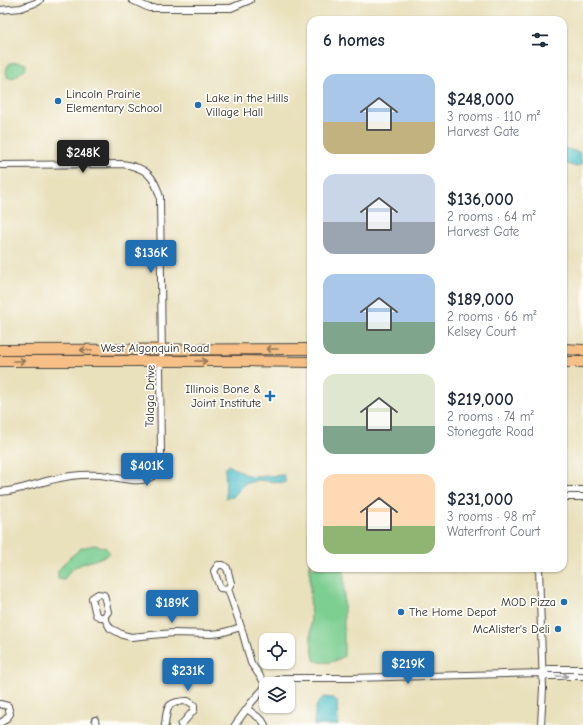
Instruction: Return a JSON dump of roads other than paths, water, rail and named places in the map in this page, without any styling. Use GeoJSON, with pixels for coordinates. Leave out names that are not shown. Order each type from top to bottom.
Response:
{"type":"FeatureCollection","features":[{"type":"Feature","properties":{"kind":"main road"},"geometry":{"type":"LineString","coordinates":[[0,350],[307,349]]}},
{"type":"Feature","properties":{"kind":"main road"},"geometry":{"type":"LineString","coordinates":[[567,349],[583,350]]}},
{"type":"Feature","properties":{"kind":"main road","name":"West Algonquin Road"},"geometry":{"type":"LineString","coordinates":[[0,361],[307,362]]}},
{"type":"Feature","properties":{"kind":"main road"},"geometry":{"type":"LineString","coordinates":[[567,362],[583,362]]}},
{"type":"Feature","properties":{"kind":"street"},"geometry":{"type":"LineString","coordinates":[[0,10],[21,8],[40,0]]}},
{"type":"Feature","properties":{"kind":"street"},"geometry":{"type":"LineString","coordinates":[[132,0],[149,8],[231,8],[250,0]]}},
{"type":"Feature","properties":{"kind":"street","name":"Talaga Drive"},"geometry":{"type":"LineString","coordinates":[[0,165],[122,164],[140,168],[153,178],[158,188],[160,198],[162,361],[160,368],[161,455],[160,463],[151,478],[136,480],[100,475],[73,476],[0,492]]}},
{"type":"Feature","properties":{"kind":"street"},"geometry":{"type":"LineString","coordinates":[[567,490],[583,490]]}},
{"type":"Feature","properties":{"kind":"street"},"geometry":{"type":"LineString","coordinates":[[567,497],[583,497]]}},
{"type":"Feature","properties":{"kind":"street"},"geometry":{"type":"LineString","coordinates":[[539,572],[543,688],[541,725]]}},
{"type":"Feature","properties":{"kind":"street"},"geometry":{"type":"LineString","coordinates":[[228,589],[251,663],[261,677]]}},
{"type":"Feature","properties":{"kind":"street"},"geometry":{"type":"LineString","coordinates":[[104,618],[110,628],[123,635],[131,637],[173,633],[211,634],[221,633],[241,627]]}},
{"type":"Feature","properties":{"kind":"street"},"geometry":{"type":"LineString","coordinates":[[295,678],[351,678],[542,672],[548,669],[583,669]]}},
{"type":"Feature","properties":{"kind":"street"},"geometry":{"type":"LineString","coordinates":[[542,672],[548,676],[583,676]]}},
{"type":"Feature","properties":{"kind":"street"},"geometry":{"type":"LineString","coordinates":[[235,725],[259,693]]}},
{"type":"Feature","properties":{"kind":"street"},"geometry":{"type":"LineString","coordinates":[[165,725],[169,706],[171,704],[188,701],[194,705],[194,710],[181,725]]}},
{"type":"Feature","properties":{"kind":"street"},"geometry":{"type":"LineString","coordinates":[[0,704],[8,706],[10,714],[0,723]]}},
{"type":"Feature","properties":{"kind":"street"},"geometry":{"type":"LineString","coordinates":[[247,709],[262,720],[265,725]]}},
{"type":"Feature","properties":{"kind":"water"},"geometry":{"type":"Polygon","coordinates":[[[567,149],[579,152],[582,163],[576,167],[567,164],[567,149]]]}},
{"type":"Feature","properties":{"kind":"water"},"geometry":{"type":"Polygon","coordinates":[[[228,465],[251,477],[284,475],[285,483],[258,480],[244,484],[233,497],[226,498],[225,468],[228,465]]]}},
{"type":"Feature","properties":{"kind":"water"},"geometry":{"type":"Polygon","coordinates":[[[324,697],[334,698],[337,701],[338,725],[314,725],[318,702],[324,697]]]}},
{"type":"Feature","properties":{"kind":"place","name":"Lincoln Prairie Elementary School"},"geometry":{"type":"Point","coordinates":[58,101]}},
{"type":"Feature","properties":{"kind":"place","name":"Lake in the Hills Village Hall"},"geometry":{"type":"Point","coordinates":[198,105]}},
{"type":"Feature","properties":{"kind":"place","name":"Illinois Bone & Joint Institute"},"geometry":{"type":"Point","coordinates":[270,396]}},
{"type":"Feature","properties":{"kind":"place","name":"MOD Pizza"},"geometry":{"type":"Point","coordinates":[564,602]}},
{"type":"Feature","properties":{"kind":"place","name":"The Home Depot"},"geometry":{"type":"Point","coordinates":[401,612]}},
{"type":"Feature","properties":{"kind":"place","name":"McAlister's Deli"},"geometry":{"type":"Point","coordinates":[558,629]}}]}
